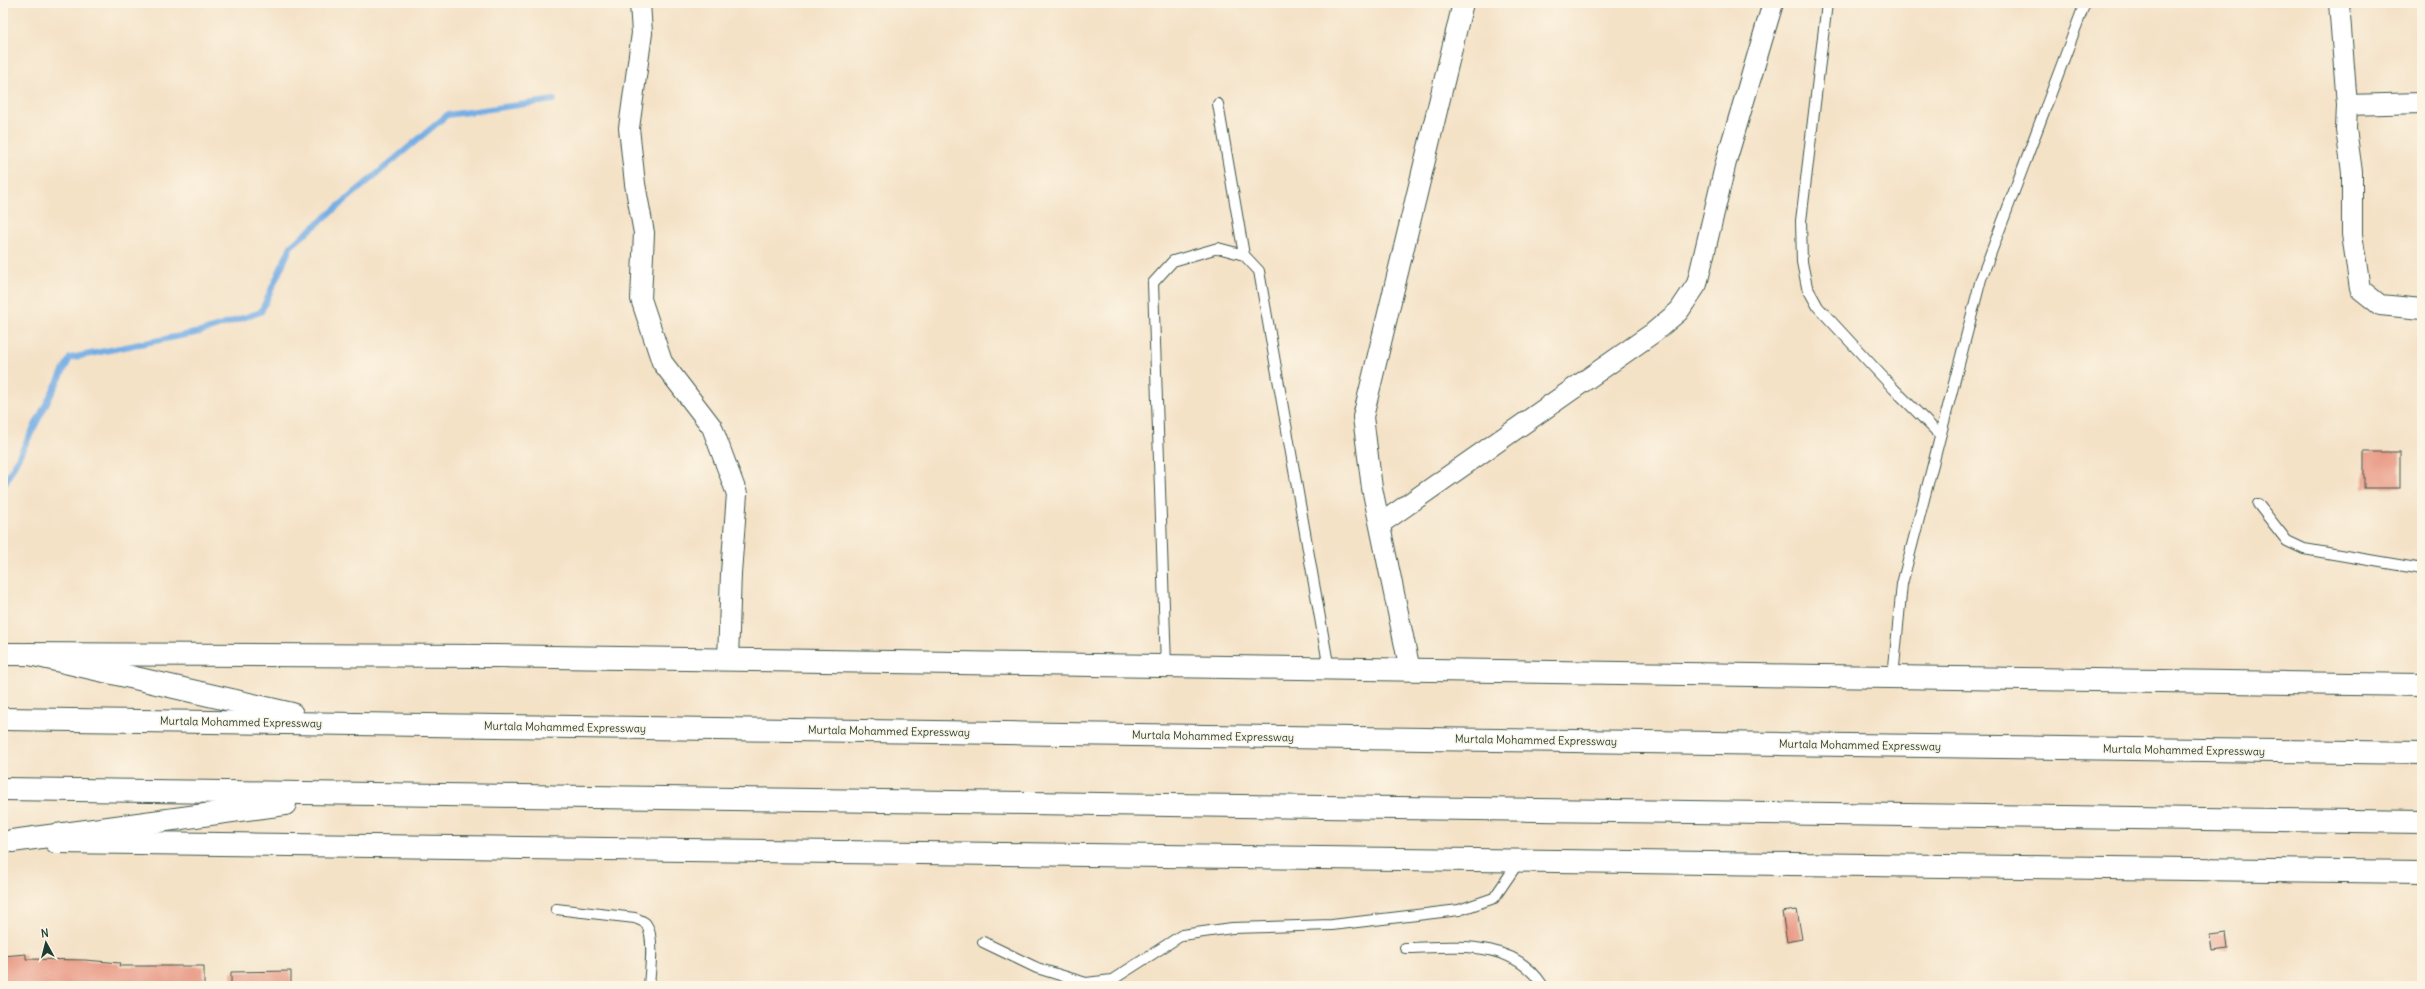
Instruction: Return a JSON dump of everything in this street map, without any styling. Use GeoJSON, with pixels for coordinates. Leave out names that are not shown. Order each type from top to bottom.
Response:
{"type":"FeatureCollection","features":[{"type":"Feature","properties":{"kind":"highway"},"geometry":{"type":"LineString","coordinates":[[3,654],[485,656],[728,659],[2422,685]]}},
{"type":"Feature","properties":{"kind":"highway"},"geometry":{"type":"LineString","coordinates":[[30,654],[334,723]]}},
{"type":"Feature","properties":{"kind":"highway","name":"Murtala Mohammed Expressway"},"geometry":{"type":"LineString","coordinates":[[3,719],[2422,753]]}},
{"type":"Feature","properties":{"kind":"highway"},"geometry":{"type":"LineString","coordinates":[[3,789],[2422,822]]}},
{"type":"Feature","properties":{"kind":"highway"},"geometry":{"type":"LineString","coordinates":[[8,841],[359,794]]}},
{"type":"Feature","properties":{"kind":"highway"},"geometry":{"type":"LineString","coordinates":[[8,841],[2422,872]]}},
{"type":"Feature","properties":{"kind":"street"},"geometry":{"type":"LineString","coordinates":[[640,3],[642,33],[629,128],[635,184],[644,233],[641,299],[662,362],[712,427],[737,494],[731,573],[728,659]]}},
{"type":"Feature","properties":{"kind":"street"},"geometry":{"type":"LineString","coordinates":[[1380,524],[1654,333],[1679,311],[1697,284],[1727,158],[1773,3]]}},
{"type":"Feature","properties":{"kind":"street"},"geometry":{"type":"LineString","coordinates":[[2339,3],[2347,105],[2346,129],[2352,172],[2352,234],[2360,289],[2380,305],[2422,309]]}},
{"type":"Feature","properties":{"kind":"street"},"geometry":{"type":"LineString","coordinates":[[1410,670],[1372,488],[1363,417],[1459,4]]}},
{"type":"Feature","properties":{"kind":"street"},"geometry":{"type":"LineString","coordinates":[[2347,105],[2422,103]]}},
{"type":"Feature","properties":{"kind":"lane"},"geometry":{"type":"LineString","coordinates":[[1827,3],[1801,221],[1802,262],[1807,287],[1818,307],[1894,389],[1940,435]]}},
{"type":"Feature","properties":{"kind":"lane"},"geometry":{"type":"LineString","coordinates":[[1893,677],[1902,584],[1981,279],[2085,3]]}},
{"type":"Feature","properties":{"kind":"lane"},"geometry":{"type":"LineString","coordinates":[[1218,104],[1244,255]]}},
{"type":"Feature","properties":{"kind":"lane"},"geometry":{"type":"LineString","coordinates":[[1166,666],[1154,283],[1173,261],[1218,248],[1244,255],[1259,271],[1329,668]]}},
{"type":"Feature","properties":{"kind":"lane"},"geometry":{"type":"LineString","coordinates":[[2258,504],[2287,540],[2304,549],[2422,569]]}},
{"type":"Feature","properties":{"kind":"lane"},"geometry":{"type":"LineString","coordinates":[[983,942],[1038,968],[1086,983],[1112,980],[1182,936],[1232,928],[1332,925],[1459,910],[1494,898],[1520,860]]}},
{"type":"Feature","properties":{"kind":"lane"},"geometry":{"type":"LineString","coordinates":[[556,909],[635,918],[645,922],[650,930],[649,986]]}},
{"type":"Feature","properties":{"kind":"lane"},"geometry":{"type":"LineString","coordinates":[[1405,948],[1480,946],[1512,957],[1539,979],[1543,986]]}},
{"type":"Feature","properties":{"kind":"building"},"geometry":{"type":"Polygon","coordinates":[[[2364,452],[2400,452],[2400,488],[2364,488],[2364,452]]]}},
{"type":"Feature","properties":{"kind":"building"},"geometry":{"type":"Polygon","coordinates":[[[1797,910],[1802,939],[1787,942],[1782,912],[1797,910]]]}},
{"type":"Feature","properties":{"kind":"building"},"geometry":{"type":"Polygon","coordinates":[[[2226,933],[2228,949],[2212,951],[2210,935],[2226,933]]]}},
{"type":"Feature","properties":{"kind":"building"},"geometry":{"type":"Polygon","coordinates":[[[26,954],[26,959],[85,960],[120,963],[119,966],[204,966],[204,986],[3,986],[3,956],[26,954]]]}},
{"type":"Feature","properties":{"kind":"building"},"geometry":{"type":"Polygon","coordinates":[[[291,971],[291,986],[231,986],[231,972],[291,971]]]}},
{"type":"Feature","properties":{"kind":"waterway"},"geometry":{"type":"LineString","coordinates":[[3,487],[70,358],[200,332],[261,312],[291,246],[447,115],[554,100]]}}]}
